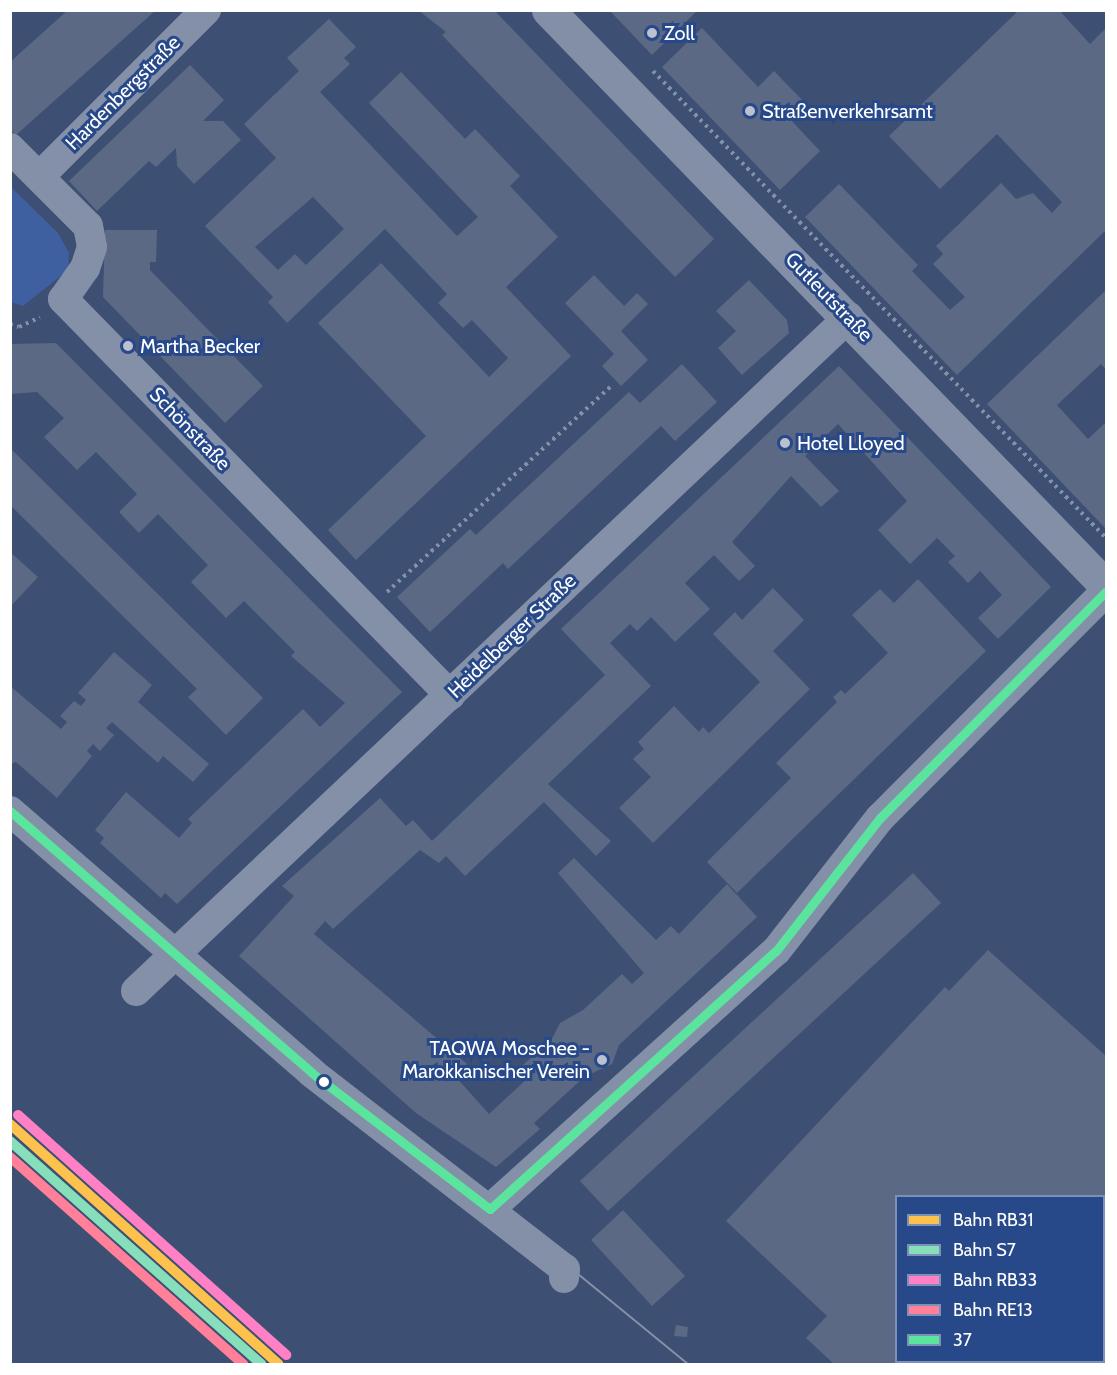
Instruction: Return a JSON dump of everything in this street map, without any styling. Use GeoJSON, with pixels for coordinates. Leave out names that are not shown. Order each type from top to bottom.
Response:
{"type":"FeatureCollection","features":[{"type":"Feature","properties":{"kind":"main road","name":"Gutleutstraße"},"geometry":{"type":"LineString","coordinates":[[548,10],[849,317],[1107,586]]}},
{"type":"Feature","properties":{"kind":"street","name":"Hardenbergstraße"},"geometry":{"type":"LineString","coordinates":[[40,176],[206,10]]}},
{"type":"Feature","properties":{"kind":"street","name":"Schönstraße"},"geometry":{"type":"LineString","coordinates":[[10,148],[88,226],[90,237],[85,268],[63,299],[450,695]]}},
{"type":"Feature","properties":{"kind":"street","name":"Heidelberger Straße"},"geometry":{"type":"LineString","coordinates":[[136,991],[849,317]]}},
{"type":"Feature","properties":{"kind":"street"},"geometry":{"type":"LineString","coordinates":[[489,1209],[776,951],[879,818],[1107,591]]}},
{"type":"Feature","properties":{"kind":"street"},"geometry":{"type":"LineString","coordinates":[[14,821],[427,1166],[489,1209],[565,1269],[564,1278]]}},
{"type":"Feature","properties":{"kind":"path"},"geometry":{"type":"LineString","coordinates":[[650,68],[1107,538]]}},
{"type":"Feature","properties":{"kind":"path"},"geometry":{"type":"LineString","coordinates":[[382,597],[610,387]]}},
{"type":"Feature","properties":{"kind":"shaded area"},"geometry":{"type":"Polygon","coordinates":[[[10,186],[58,233],[69,253],[68,270],[23,306],[11,302],[10,186]]]}},
{"type":"Feature","properties":{"kind":"building"},"geometry":{"type":"Polygon","coordinates":[[[68,10],[156,10],[16,135],[10,129],[10,62],[68,10]]]}},
{"type":"Feature","properties":{"kind":"building"},"geometry":{"type":"Polygon","coordinates":[[[418,10],[494,10],[714,239],[675,277],[442,35],[446,32],[418,10]]]}},
{"type":"Feature","properties":{"kind":"building","name":"Zoll"},"geometry":{"type":"Polygon","coordinates":[[[609,10],[698,10],[652,55],[609,10]]]}},
{"type":"Feature","properties":{"kind":"building"},"geometry":{"type":"Polygon","coordinates":[[[1019,10],[1059,10],[1090,44],[1106,28],[1106,230],[957,375],[805,217],[839,184],[918,265],[912,271],[950,310],[965,297],[933,264],[943,254],[936,246],[1001,183],[1016,199],[1033,193],[1052,213],[1062,202],[997,134],[940,189],[889,136],[1019,10]]]}},
{"type":"Feature","properties":{"kind":"building"},"geometry":{"type":"Polygon","coordinates":[[[329,19],[356,47],[344,58],[350,64],[320,92],[457,236],[478,217],[369,103],[401,72],[465,139],[475,129],[520,176],[510,186],[558,237],[506,287],[571,356],[356,560],[328,530],[426,436],[318,323],[381,263],[489,377],[508,358],[472,320],[463,328],[438,303],[447,294],[385,229],[287,323],[268,302],[273,297],[205,226],[276,158],[244,124],[299,71],[287,58],[329,19]],[[313,197],[255,247],[278,270],[295,254],[306,265],[344,229],[313,197]]]}},
{"type":"Feature","properties":{"kind":"building","name":"Straßenverkehrsamt"},"geometry":{"type":"Polygon","coordinates":[[[702,28],[758,87],[774,71],[805,103],[789,118],[820,151],[780,190],[662,67],[702,28]]]}},
{"type":"Feature","properties":{"kind":"building"},"geometry":{"type":"Polygon","coordinates":[[[190,65],[224,100],[203,121],[223,121],[241,140],[194,184],[177,166],[176,148],[156,167],[149,161],[97,211],[69,181],[190,65]]]}},
{"type":"Feature","properties":{"kind":"building"},"geometry":{"type":"Polygon","coordinates":[[[105,230],[157,230],[156,262],[150,262],[150,270],[263,386],[225,423],[103,297],[105,230]]]}},
{"type":"Feature","properties":{"kind":"building"},"geometry":{"type":"Polygon","coordinates":[[[594,275],[624,306],[637,293],[648,304],[621,331],[648,360],[621,386],[602,366],[614,354],[565,303],[594,275]]]}},
{"type":"Feature","properties":{"kind":"building"},"geometry":{"type":"Polygon","coordinates":[[[749,280],[787,320],[789,333],[742,375],[718,348],[736,331],[716,311],[749,280]]]}},
{"type":"Feature","properties":{"kind":"building"},"geometry":{"type":"Polygon","coordinates":[[[1106,290],[1106,370],[1101,364],[1057,405],[1088,439],[1106,422],[1106,529],[987,404],[1106,290]]]}},
{"type":"Feature","properties":{"kind":"building"},"geometry":{"type":"Polygon","coordinates":[[[56,343],[402,692],[177,904],[165,893],[161,898],[100,843],[104,838],[95,830],[126,792],[179,838],[192,823],[188,819],[303,709],[320,727],[345,703],[291,656],[295,652],[244,601],[226,618],[191,582],[208,565],[158,514],[139,533],[119,512],[137,494],[96,452],[77,470],[44,437],[64,418],[37,392],[10,394],[10,344],[56,343]]]}},
{"type":"Feature","properties":{"kind":"building"},"geometry":{"type":"Polygon","coordinates":[[[682,364],[717,402],[675,441],[661,426],[508,569],[503,563],[430,632],[397,597],[470,529],[476,535],[629,392],[640,403],[682,364]]]}},
{"type":"Feature","properties":{"kind":"building"},"geometry":{"type":"Polygon","coordinates":[[[839,366],[1051,587],[998,639],[978,618],[1002,595],[980,571],[968,583],[948,562],[955,556],[937,538],[910,564],[878,530],[907,501],[838,424],[805,456],[839,491],[821,507],[791,476],[732,542],[755,566],[739,581],[714,555],[685,583],[710,609],[675,642],[651,617],[637,631],[630,624],[610,643],[651,686],[548,784],[611,841],[596,856],[544,802],[465,876],[446,856],[439,863],[420,850],[333,929],[325,921],[314,934],[467,1064],[455,1076],[489,1114],[530,1076],[521,1067],[553,1037],[560,1023],[583,1010],[622,974],[632,984],[644,973],[558,873],[574,858],[656,940],[671,926],[679,934],[727,884],[757,917],[619,1045],[612,1064],[584,1077],[534,1123],[540,1129],[496,1167],[416,1113],[239,956],[294,896],[282,886],[380,798],[406,826],[413,820],[432,841],[605,675],[561,629],[839,366]]]}},
{"type":"Feature","properties":{"kind":"building"},"geometry":{"type":"Polygon","coordinates":[[[10,448],[263,698],[226,735],[188,697],[197,689],[10,505],[10,448]]]}},
{"type":"Feature","properties":{"kind":"building"},"geometry":{"type":"Polygon","coordinates":[[[10,552],[38,577],[10,607],[10,552]]]}},
{"type":"Feature","properties":{"kind":"building"},"geometry":{"type":"Polygon","coordinates":[[[918,579],[986,651],[737,893],[707,862],[791,778],[776,763],[837,702],[833,697],[841,690],[845,694],[888,653],[852,615],[880,589],[894,603],[918,579]]]}},
{"type":"Feature","properties":{"kind":"building"},"geometry":{"type":"Polygon","coordinates":[[[773,588],[804,620],[773,651],[810,689],[653,843],[619,808],[651,777],[633,759],[644,749],[638,742],[674,706],[699,732],[703,727],[709,733],[760,682],[713,634],[735,612],[742,620],[773,588]]]}},
{"type":"Feature","properties":{"kind":"building"},"geometry":{"type":"Polygon","coordinates":[[[114,652],[152,685],[138,702],[209,764],[193,782],[163,756],[158,763],[112,722],[106,728],[114,735],[100,751],[93,744],[87,751],[92,756],[57,798],[16,762],[10,764],[10,686],[61,729],[67,722],[60,716],[74,701],[81,706],[86,700],[78,693],[114,652]]]}},
{"type":"Feature","properties":{"kind":"building"},"geometry":{"type":"Polygon","coordinates":[[[913,873],[941,903],[608,1211],[580,1181],[913,873]]]}},
{"type":"Feature","properties":{"kind":"building"},"geometry":{"type":"Polygon","coordinates":[[[988,950],[1106,1056],[1106,1364],[834,1364],[806,1338],[827,1316],[726,1221],[945,987],[949,991],[988,950]]]}},
{"type":"Feature","properties":{"kind":"building"},"geometry":{"type":"Polygon","coordinates":[[[623,1210],[685,1276],[652,1306],[591,1240],[623,1210]]]}},
{"type":"Feature","properties":{"kind":"building"},"geometry":{"type":"Polygon","coordinates":[[[676,1325],[688,1327],[687,1337],[674,1336],[676,1325]]]}},
{"type":"Feature","properties":{"kind":"tram line"},"geometry":{"type":"LineString","coordinates":[[10,802],[307,1062],[453,1180],[494,1205],[688,1364]]}},
{"type":"Feature","properties":{"kind":"tram line"},"geometry":{"type":"LineString","coordinates":[[10,820],[413,1162],[523,1238]]}},
{"type":"Feature","properties":{"kind":"rail line","name":"RB33"},"geometry":{"type":"LineString","coordinates":[[18,1115],[286,1355]]}},
{"type":"Feature","properties":{"kind":"rail line","name":"RB31"},"geometry":{"type":"LineString","coordinates":[[10,1124],[278,1364]]}},
{"type":"Feature","properties":{"kind":"rail line","name":"S7"},"geometry":{"type":"LineString","coordinates":[[10,1141],[261,1364]]}},
{"type":"Feature","properties":{"kind":"rail line","name":"RE13"},"geometry":{"type":"LineString","coordinates":[[10,1157],[243,1364]]}},
{"type":"Feature","properties":{"kind":"transit line","name":"37"},"geometry":{"type":"LineString","coordinates":[[490,1209],[776,951],[880,818],[1106,591]]}},
{"type":"Feature","properties":{"kind":"transit line","name":"37"},"geometry":{"type":"LineString","coordinates":[[10,811],[312,1073],[490,1209]]}},
{"type":"Feature","properties":{"kind":"place","name":"Zoll"},"geometry":{"type":"Point","coordinates":[652,33]}},
{"type":"Feature","properties":{"kind":"place","name":"Straßenverkehrsamt"},"geometry":{"type":"Point","coordinates":[750,111]}},
{"type":"Feature","properties":{"kind":"place","name":"Martha Becker"},"geometry":{"type":"Point","coordinates":[128,346]}},
{"type":"Feature","properties":{"kind":"place","name":"Hotel Lloyed"},"geometry":{"type":"Point","coordinates":[785,443]}},
{"type":"Feature","properties":{"kind":"place","name":"TAQWA Moschee - Marokkanischer Verein"},"geometry":{"type":"Point","coordinates":[602,1060]}}]}
